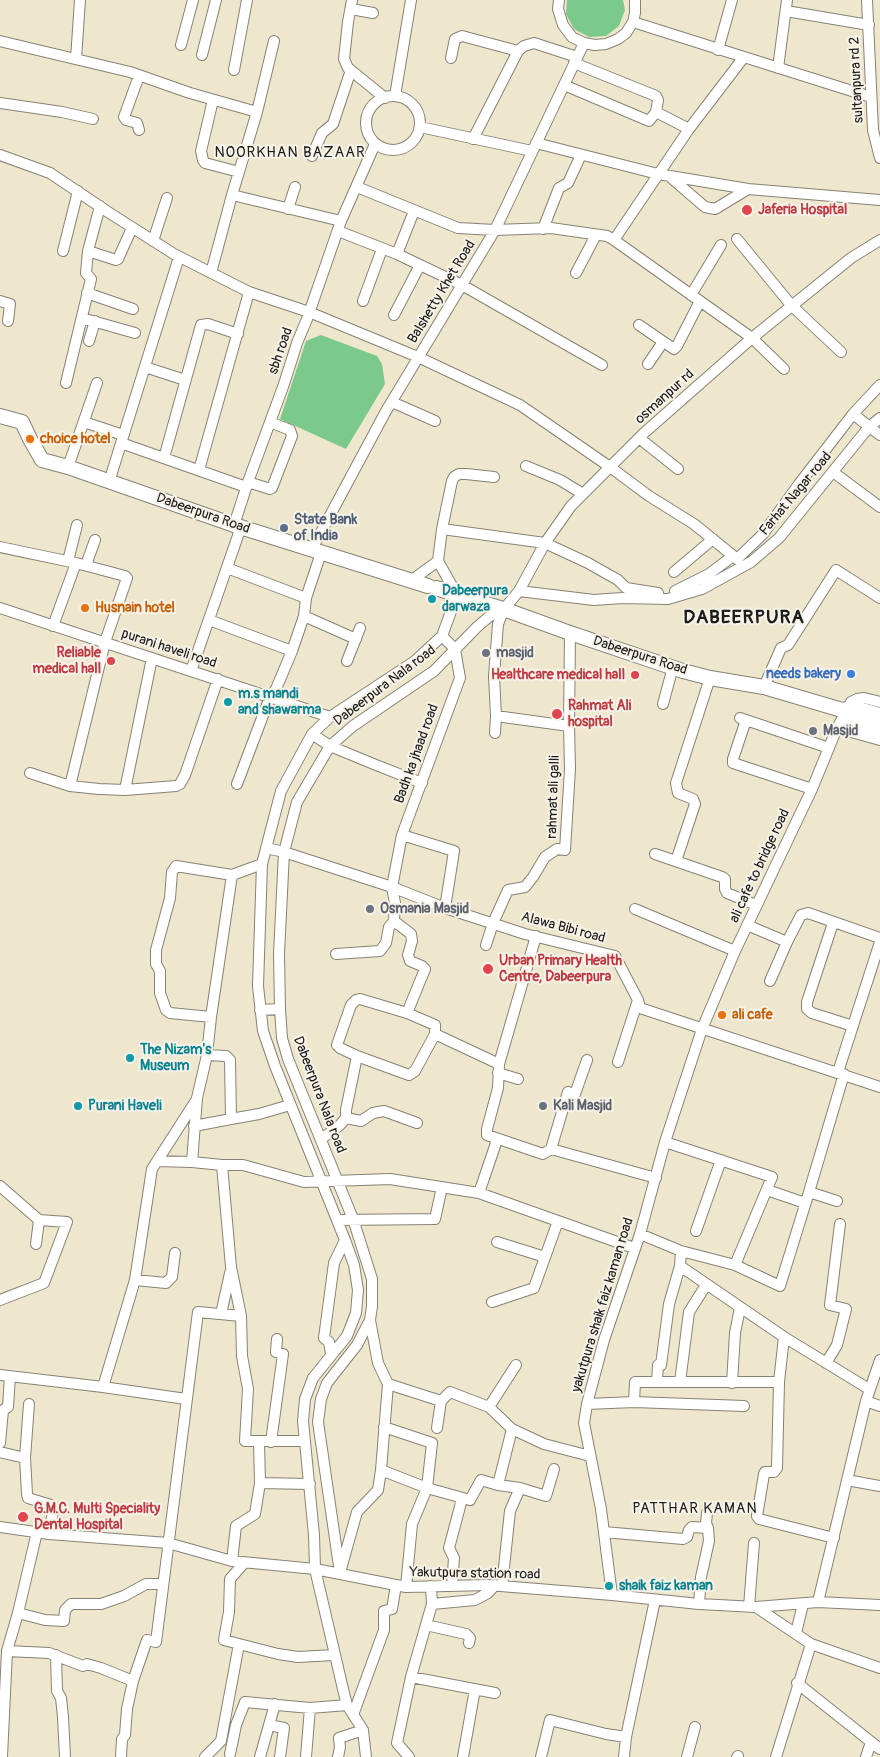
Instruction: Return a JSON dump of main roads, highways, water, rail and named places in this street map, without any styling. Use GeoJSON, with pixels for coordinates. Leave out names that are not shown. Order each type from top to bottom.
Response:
{"type":"FeatureCollection","features":[{"type":"Feature","properties":{"kind":"main road","name":"Dabeerpura Road"},"geometry":{"type":"LineString","coordinates":[[0,416],[22,422],[42,460],[68,467],[237,526],[504,609],[673,668],[710,678],[764,687],[848,712]]}},
{"type":"Feature","properties":{"kind":"main road"},"geometry":{"type":"LineString","coordinates":[[848,712],[880,715]]}},
{"type":"Feature","properties":{"kind":"main road"},"geometry":{"type":"LineString","coordinates":[[848,712],[880,729]]}},
{"type":"Feature","properties":{"kind":"place","name":"Jaferia Hospital"},"geometry":{"type":"Point","coordinates":[747,210]}},
{"type":"Feature","properties":{"kind":"place","name":"choice hotel"},"geometry":{"type":"Point","coordinates":[30,439]}},
{"type":"Feature","properties":{"kind":"place","name":"State Bank of India"},"geometry":{"type":"Point","coordinates":[284,528]}},
{"type":"Feature","properties":{"kind":"place","name":"Dabeerpura darwaza"},"geometry":{"type":"Point","coordinates":[432,599]}},
{"type":"Feature","properties":{"kind":"place","name":"Husnain hotel"},"geometry":{"type":"Point","coordinates":[85,608]}},
{"type":"Feature","properties":{"kind":"place","name":"masjid"},"geometry":{"type":"Point","coordinates":[486,653]}},
{"type":"Feature","properties":{"kind":"place","name":"Reliable medical hall"},"geometry":{"type":"Point","coordinates":[111,661]}},
{"type":"Feature","properties":{"kind":"place","name":"needs bakery"},"geometry":{"type":"Point","coordinates":[851,674]}},
{"type":"Feature","properties":{"kind":"place","name":"Healthcare medical hall"},"geometry":{"type":"Point","coordinates":[635,675]}},
{"type":"Feature","properties":{"kind":"place","name":"m.s mandi and shawarma"},"geometry":{"type":"Point","coordinates":[228,702]}},
{"type":"Feature","properties":{"kind":"place","name":"Rahmat Ali hospital"},"geometry":{"type":"Point","coordinates":[557,714]}},
{"type":"Feature","properties":{"kind":"place","name":"Masjid"},"geometry":{"type":"Point","coordinates":[813,731]}},
{"type":"Feature","properties":{"kind":"place","name":"Osmania Masjid"},"geometry":{"type":"Point","coordinates":[370,909]}},
{"type":"Feature","properties":{"kind":"place","name":"Urban Primary Health Centre, Dabeerpura"},"geometry":{"type":"Point","coordinates":[488,969]}},
{"type":"Feature","properties":{"kind":"place","name":"ali cafe"},"geometry":{"type":"Point","coordinates":[722,1015]}},
{"type":"Feature","properties":{"kind":"place","name":"The Nizam's Museum"},"geometry":{"type":"Point","coordinates":[130,1058]}},
{"type":"Feature","properties":{"kind":"place","name":"Purani Haveli"},"geometry":{"type":"Point","coordinates":[78,1106]}},
{"type":"Feature","properties":{"kind":"place","name":"Kali Masjid"},"geometry":{"type":"Point","coordinates":[543,1106]}},
{"type":"Feature","properties":{"kind":"place","name":"G.M.C. Multi Speciality Dental Hospital"},"geometry":{"type":"Point","coordinates":[23,1517]}},
{"type":"Feature","properties":{"kind":"place","name":"shaik faiz kaman"},"geometry":{"type":"Point","coordinates":[609,1586]}},
{"type":"Feature","properties":{"kind":"district","name":"NOORKHAN BAZAAR"},"geometry":{"type":"Point","coordinates":[290,153]}},
{"type":"Feature","properties":{"kind":"district","name":"DABEERPURA"},"geometry":{"type":"Point","coordinates":[744,618]}},
{"type":"Feature","properties":{"kind":"district","name":"PATTHAR KAMAN"},"geometry":{"type":"Point","coordinates":[695,1509]}}]}
